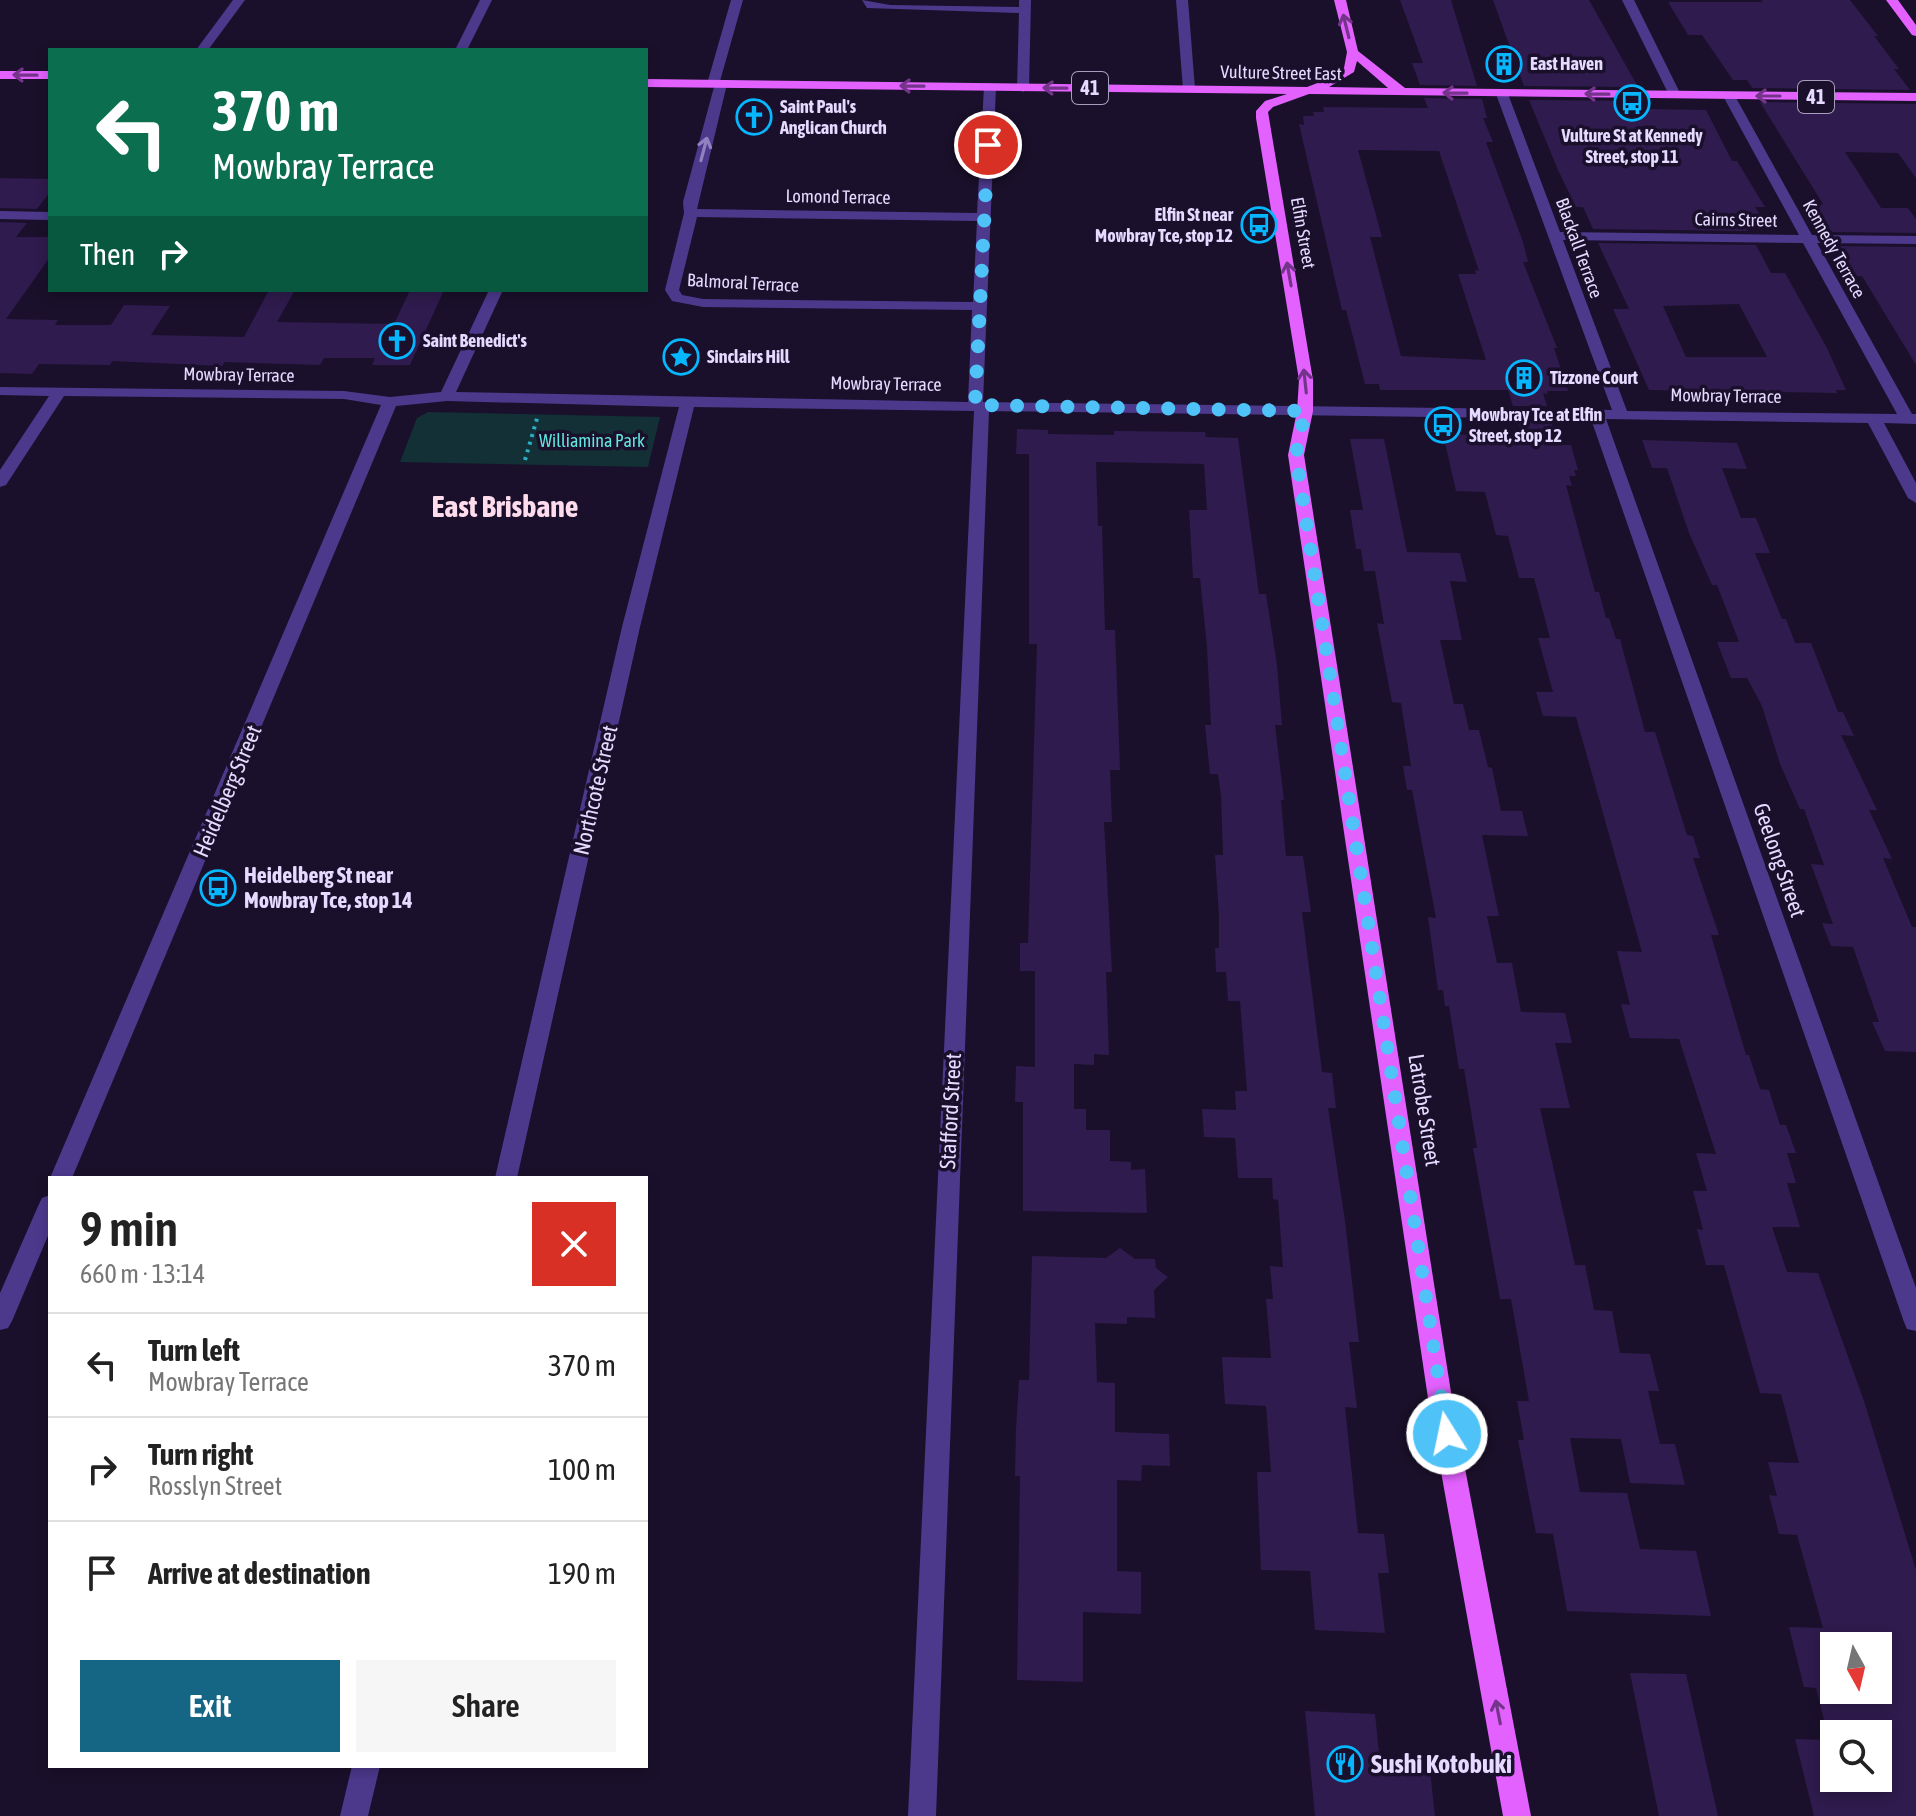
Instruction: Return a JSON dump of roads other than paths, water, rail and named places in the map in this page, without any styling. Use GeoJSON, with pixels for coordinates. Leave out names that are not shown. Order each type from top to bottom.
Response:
{"type":"FeatureCollection","features":[{"type":"Feature","properties":{"kind":"main road"},"geometry":{"type":"LineString","coordinates":[[1306,91],[1348,73],[1354,62],[1340,0]]}},
{"type":"Feature","properties":{"kind":"main road"},"geometry":{"type":"LineString","coordinates":[[1892,0],[1916,33]]}},
{"type":"Feature","properties":{"kind":"main road"},"geometry":{"type":"LineString","coordinates":[[1353,52],[1373,67],[1382,81],[1407,92]]}},
{"type":"Feature","properties":{"kind":"main road"},"geometry":{"type":"LineString","coordinates":[[0,75],[48,75]]}},
{"type":"Feature","properties":{"kind":"main road","name":"Vulture Street East"},"geometry":{"type":"LineString","coordinates":[[648,83],[1916,97]]}},
{"type":"Feature","properties":{"kind":"main road","name":"Elfin Street"},"geometry":{"type":"LineString","coordinates":[[1305,411],[1304,366],[1262,113],[1271,103],[1306,91]]}},
{"type":"Feature","properties":{"kind":"main road","name":"Latrobe Street"},"geometry":{"type":"LineString","coordinates":[[1305,411],[1296,443],[1298,469],[1441,1405],[1517,1816]]}},
{"type":"Feature","properties":{"kind":"street"},"geometry":{"type":"LineString","coordinates":[[203,48],[239,0]]}},
{"type":"Feature","properties":{"kind":"street"},"geometry":{"type":"LineString","coordinates":[[462,48],[486,0]]}},
{"type":"Feature","properties":{"kind":"street","name":"Balmoral Terrace"},"geometry":{"type":"LineString","coordinates":[[737,0],[672,290],[677,298],[686,301],[980,306]]}},
{"type":"Feature","properties":{"kind":"street"},"geometry":{"type":"LineString","coordinates":[[868,0],[870,6],[890,8],[1025,5],[1023,88]]}},
{"type":"Feature","properties":{"kind":"street"},"geometry":{"type":"LineString","coordinates":[[1182,0],[1189,89]]}},
{"type":"Feature","properties":{"kind":"street"},"geometry":{"type":"LineString","coordinates":[[1628,0],[1675,95]]}},
{"type":"Feature","properties":{"kind":"street","name":"Stafford Street"},"geometry":{"type":"LineString","coordinates":[[922,1816],[990,87]]}},
{"type":"Feature","properties":{"kind":"street","name":"Blackall Terrace"},"geometry":{"type":"LineString","coordinates":[[1502,94],[1621,415]]}},
{"type":"Feature","properties":{"kind":"street","name":"Kennedy Terrace"},"geometry":{"type":"LineString","coordinates":[[1729,96],[1911,419]]}},
{"type":"Feature","properties":{"kind":"street","name":"Lomond Terrace"},"geometry":{"type":"LineString","coordinates":[[691,213],[985,217]]}},
{"type":"Feature","properties":{"kind":"street"},"geometry":{"type":"LineString","coordinates":[[0,215],[48,216]]}},
{"type":"Feature","properties":{"kind":"street","name":"Cairns Street"},"geometry":{"type":"LineString","coordinates":[[1555,236],[1916,240]]}},
{"type":"Feature","properties":{"kind":"street"},"geometry":{"type":"LineString","coordinates":[[447,396],[495,292]]}},
{"type":"Feature","properties":{"kind":"street","name":"Mowbray Terrace"},"geometry":{"type":"LineString","coordinates":[[0,391],[344,395],[390,402],[447,396],[687,403],[1911,419]]}},
{"type":"Feature","properties":{"kind":"street"},"geometry":{"type":"LineString","coordinates":[[0,482],[59,392]]}},
{"type":"Feature","properties":{"kind":"street","name":"Heidelberg Street"},"geometry":{"type":"LineString","coordinates":[[62,1176],[390,402]]}},
{"type":"Feature","properties":{"kind":"street","name":"Northcote Street"},"geometry":{"type":"LineString","coordinates":[[506,1176],[631,627],[687,403]]}},
{"type":"Feature","properties":{"kind":"street","name":"Geelong Street"},"geometry":{"type":"LineString","coordinates":[[1597,414],[1916,1322]]}},
{"type":"Feature","properties":{"kind":"street"},"geometry":{"type":"LineString","coordinates":[[1874,419],[1916,498]]}},
{"type":"Feature","properties":{"kind":"street"},"geometry":{"type":"LineString","coordinates":[[0,1321],[48,1209]]}},
{"type":"Feature","properties":{"kind":"street"},"geometry":{"type":"LineString","coordinates":[[354,1816],[366,1768]]}},
{"type":"Feature","properties":{"kind":"place","name":"East Haven"},"geometry":{"type":"Point","coordinates":[1504,64]}},
{"type":"Feature","properties":{"kind":"place","name":"Vulture St at Kennedy Street, stop 11"},"geometry":{"type":"Point","coordinates":[1632,103]}},
{"type":"Feature","properties":{"kind":"place","name":"Saint Paul's Anglican Church"},"geometry":{"type":"Point","coordinates":[754,117]}},
{"type":"Feature","properties":{"kind":"place","name":"Elfin St near Mowbray Tce, stop 12"},"geometry":{"type":"Point","coordinates":[1259,225]}},
{"type":"Feature","properties":{"kind":"place","name":"Saint Benedict's"},"geometry":{"type":"Point","coordinates":[397,341]}},
{"type":"Feature","properties":{"kind":"place","name":"Sinclairs Hill"},"geometry":{"type":"Point","coordinates":[681,357]}},
{"type":"Feature","properties":{"kind":"place","name":"Tizzone Court"},"geometry":{"type":"Point","coordinates":[1524,378]}},
{"type":"Feature","properties":{"kind":"place","name":"Mowbray Tce at Elfin Street, stop 12"},"geometry":{"type":"Point","coordinates":[1443,425]}},
{"type":"Feature","properties":{"kind":"place","name":"Heidelberg St near Mowbray Tce, stop 14"},"geometry":{"type":"Point","coordinates":[218,888]}},
{"type":"Feature","properties":{"kind":"place","name":"Sushi Kotobuki"},"geometry":{"type":"Point","coordinates":[1345,1764]}},
{"type":"Feature","properties":{"kind":"district","name":"East Brisbane"},"geometry":{"type":"Point","coordinates":[505,507]}},
{"type":"Feature","properties":{"kind":"park label","name":"Williamina Park"},"geometry":{"type":"Point","coordinates":[592,441]}}]}
